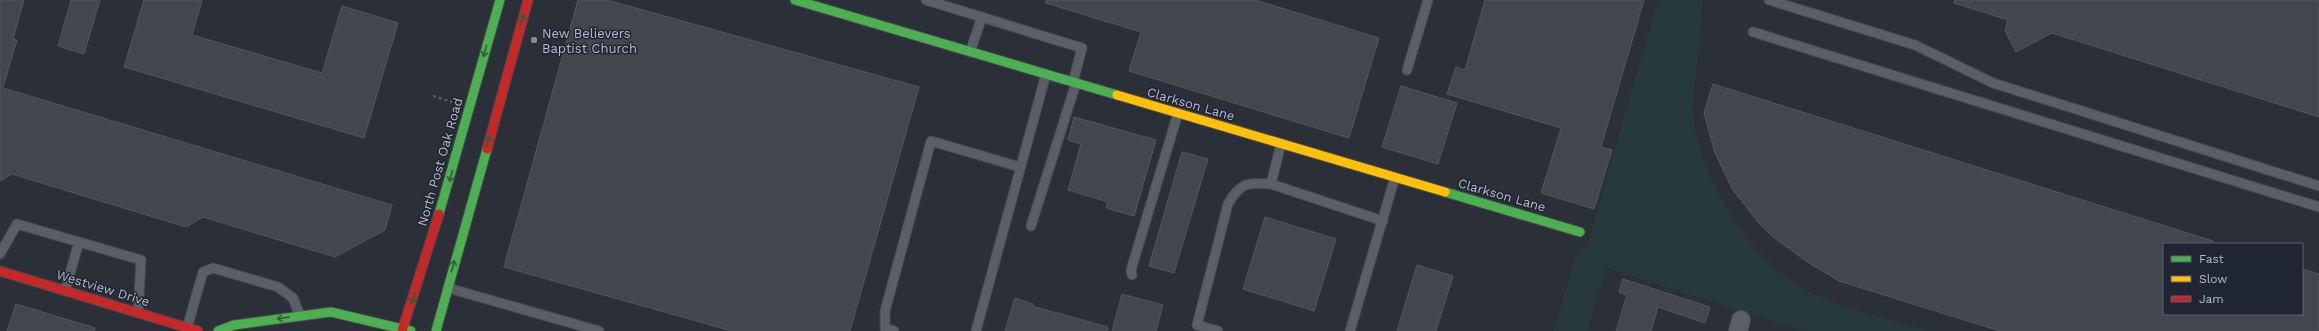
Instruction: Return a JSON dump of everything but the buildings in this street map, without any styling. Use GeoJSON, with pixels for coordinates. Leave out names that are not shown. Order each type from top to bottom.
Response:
{"type":"FeatureCollection","features":[{"type":"Feature","properties":{"kind":"street","name":"North Post Oak Road"},"geometry":{"type":"LineString","coordinates":[[406,330],[446,194],[500,0]]}},
{"type":"Feature","properties":{"kind":"street"},"geometry":{"type":"LineString","coordinates":[[436,331],[510,38],[528,0]]}},
{"type":"Feature","properties":{"kind":"street","name":"Clarkson Lane"},"geometry":{"type":"LineString","coordinates":[[795,0],[1580,232]]}},
{"type":"Feature","properties":{"kind":"street","name":"Westview Drive"},"geometry":{"type":"LineString","coordinates":[[0,271],[198,331]]}},
{"type":"Feature","properties":{"kind":"street"},"geometry":{"type":"LineString","coordinates":[[218,331],[234,325],[331,312],[406,330]]}},
{"type":"Feature","properties":{"kind":"lane"},"geometry":{"type":"LineString","coordinates":[[832,11],[835,0]]}},
{"type":"Feature","properties":{"kind":"lane"},"geometry":{"type":"LineString","coordinates":[[926,0],[1082,48],[1075,83],[1031,226]]}},
{"type":"Feature","properties":{"kind":"lane"},"geometry":{"type":"LineString","coordinates":[[1406,70],[1428,0]]}},
{"type":"Feature","properties":{"kind":"lane"},"geometry":{"type":"LineString","coordinates":[[1769,0],[1915,45],[1993,83],[2319,186]]}},
{"type":"Feature","properties":{"kind":"lane"},"geometry":{"type":"LineString","coordinates":[[970,52],[982,17]]}},
{"type":"Feature","properties":{"kind":"lane"},"geometry":{"type":"LineString","coordinates":[[490,32],[510,38]]}},
{"type":"Feature","properties":{"kind":"lane"},"geometry":{"type":"LineString","coordinates":[[1753,32],[2319,207]]}},
{"type":"Feature","properties":{"kind":"lane"},"geometry":{"type":"LineString","coordinates":[[976,331],[1046,74]]}},
{"type":"Feature","properties":{"kind":"lane"},"geometry":{"type":"LineString","coordinates":[[1132,275],[1131,270],[1178,113]]}},
{"type":"Feature","properties":{"kind":"lane"},"geometry":{"type":"LineString","coordinates":[[894,331],[885,328],[885,312],[931,141],[1020,167]]}},
{"type":"Feature","properties":{"kind":"lane"},"geometry":{"type":"LineString","coordinates":[[1271,184],[1281,144]]}},
{"type":"Feature","properties":{"kind":"lane"},"geometry":{"type":"LineString","coordinates":[[1350,331],[1395,178]]}},
{"type":"Feature","properties":{"kind":"lane"},"geometry":{"type":"LineString","coordinates":[[1218,331],[1197,325],[1228,204],[1237,188],[1253,182],[1271,184],[1383,221]]}},
{"type":"Feature","properties":{"kind":"lane"},"geometry":{"type":"LineString","coordinates":[[0,254],[17,224],[141,260],[138,312]]}},
{"type":"Feature","properties":{"kind":"lane"},"geometry":{"type":"LineString","coordinates":[[65,290],[79,242]]}},
{"type":"Feature","properties":{"kind":"lane"},"geometry":{"type":"LineString","coordinates":[[187,328],[204,272],[213,268],[278,287],[293,298],[300,316]]}},
{"type":"Feature","properties":{"kind":"lane"},"geometry":{"type":"LineString","coordinates":[[447,288],[599,331]]}},
{"type":"Feature","properties":{"kind":"path"},"geometry":{"type":"LineString","coordinates":[[434,96],[458,104]]}},
{"type":"Feature","properties":{"kind":"shaded area"},"geometry":{"type":"Polygon","coordinates":[[[1658,0],[1703,0],[1693,102],[1696,135],[1704,160],[1715,186],[1728,211],[1744,234],[1762,255],[1781,273],[1801,287],[1816,295],[1847,307],[1929,331],[1804,331],[1606,268],[1588,331],[1553,331],[1578,249],[1587,246],[1658,0]]]}},
{"type":"Feature","properties":{"kind":"traffic: fast"},"geometry":{"type":"LineString","coordinates":[[439,214],[500,0]]}},
{"type":"Feature","properties":{"kind":"traffic: fast"},"geometry":{"type":"LineString","coordinates":[[795,0],[1117,95]]}},
{"type":"Feature","properties":{"kind":"traffic: fast"},"geometry":{"type":"LineString","coordinates":[[436,331],[487,149]]}},
{"type":"Feature","properties":{"kind":"traffic: fast"},"geometry":{"type":"LineString","coordinates":[[1445,192],[1580,232]]}},
{"type":"Feature","properties":{"kind":"traffic: fast"},"geometry":{"type":"LineString","coordinates":[[218,331],[234,325],[331,312],[411,331]]}},
{"type":"Feature","properties":{"kind":"traffic: slow"},"geometry":{"type":"LineString","coordinates":[[1117,95],[1445,192]]}},
{"type":"Feature","properties":{"kind":"traffic: jam"},"geometry":{"type":"LineString","coordinates":[[487,149],[528,0]]}},
{"type":"Feature","properties":{"kind":"traffic: jam"},"geometry":{"type":"LineString","coordinates":[[402,331],[439,214]]}},
{"type":"Feature","properties":{"kind":"traffic: jam"},"geometry":{"type":"LineString","coordinates":[[0,271],[198,331]]}},
{"type":"Feature","properties":{"kind":"place","name":"New Believers Baptist Church"},"geometry":{"type":"Point","coordinates":[534,40]}}]}
